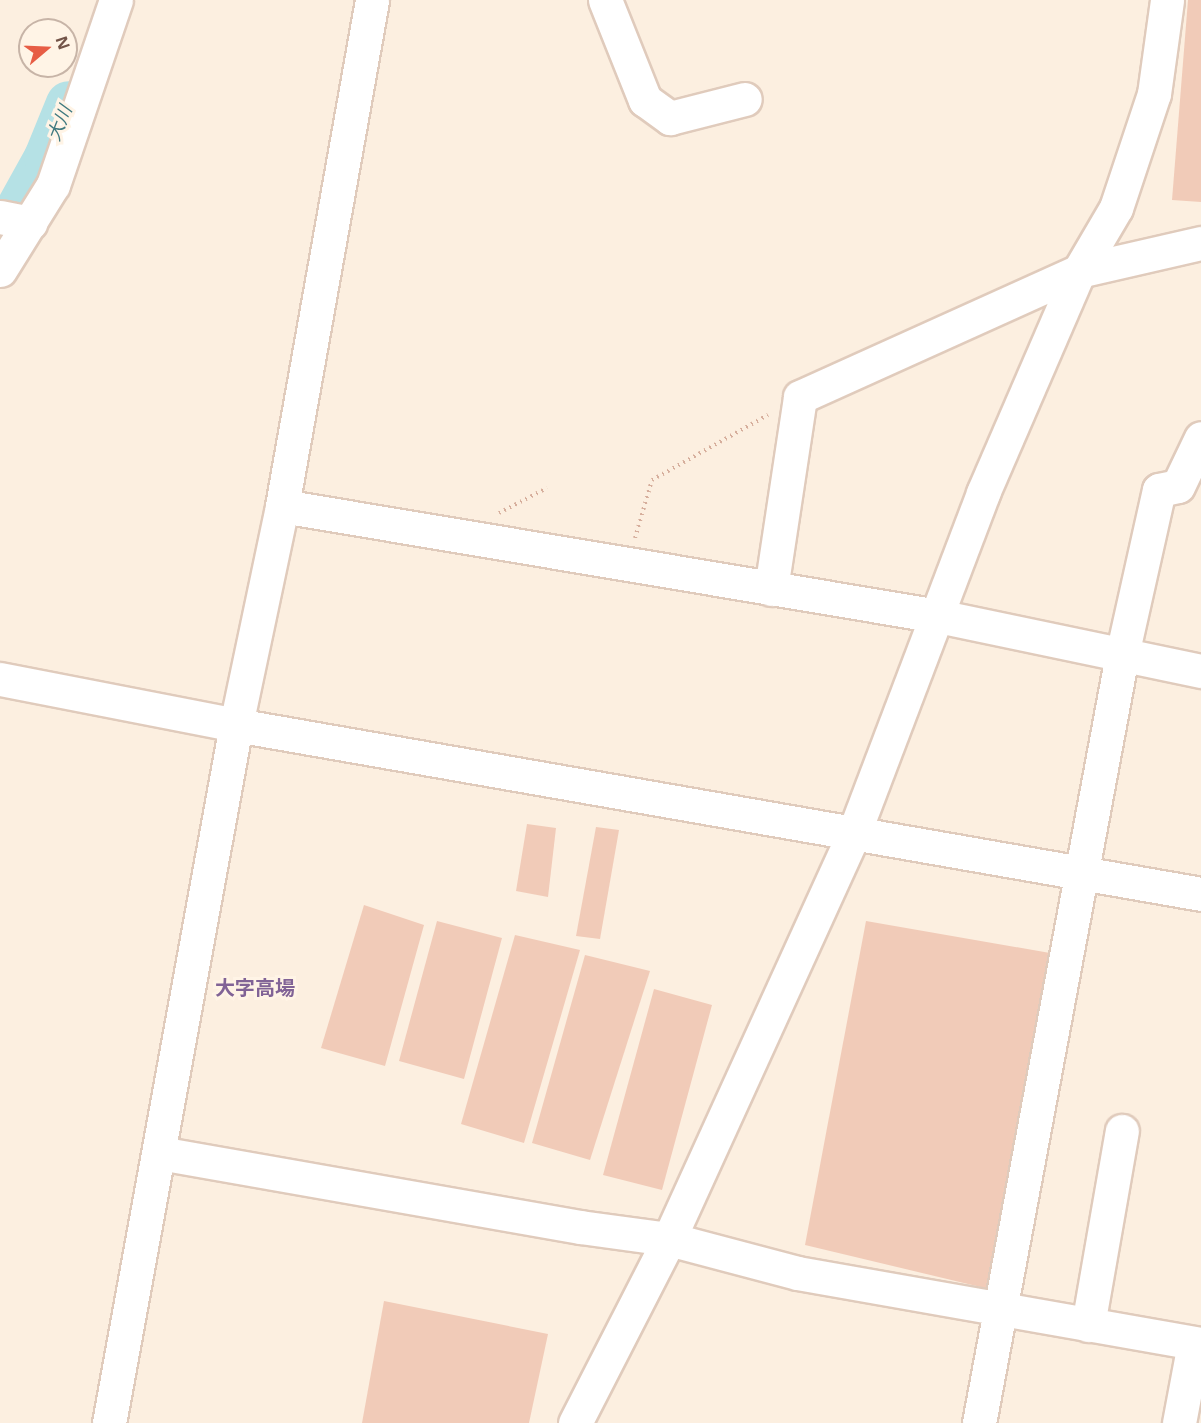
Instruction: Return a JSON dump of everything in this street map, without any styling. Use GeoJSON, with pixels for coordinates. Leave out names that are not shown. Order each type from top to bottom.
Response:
{"type":"FeatureCollection","features":[{"type":"Feature","properties":{"kind":"street"},"geometry":{"type":"LineString","coordinates":[[0,270],[15,220],[53,186],[94,75],[116,0]]}},
{"type":"Feature","properties":{"kind":"street"},"geometry":{"type":"LineString","coordinates":[[109,1423],[160,1153],[236,725],[282,506],[372,0]]}},
{"type":"Feature","properties":{"kind":"street"},"geometry":{"type":"LineString","coordinates":[[605,0],[645,100],[669,118],[745,99]]}},
{"type":"Feature","properties":{"kind":"street"},"geometry":{"type":"LineString","coordinates":[[575,1423],[669,1239],[854,833],[983,493],[1078,271],[1116,208],[1154,94],[1167,0]]}},
{"type":"Feature","properties":{"kind":"street"},"geometry":{"type":"LineString","coordinates":[[771,590],[800,397],[1078,271],[1201,243]]}},
{"type":"Feature","properties":{"kind":"street"},"geometry":{"type":"LineString","coordinates":[[979,1423],[1085,874],[1122,655],[1159,490],[1178,486],[1201,438]]}},
{"type":"Feature","properties":{"kind":"street"},"geometry":{"type":"LineString","coordinates":[[282,506],[771,590],[938,616],[1201,671]]}},
{"type":"Feature","properties":{"kind":"street"},"geometry":{"type":"LineString","coordinates":[[0,680],[236,725],[1201,894]]}},
{"type":"Feature","properties":{"kind":"street"},"geometry":{"type":"LineString","coordinates":[[1088,1325],[1122,1131]]}},
{"type":"Feature","properties":{"kind":"street"},"geometry":{"type":"LineString","coordinates":[[160,1153],[580,1227],[669,1239],[798,1273],[1198,1344],[1179,1423]]}},
{"type":"Feature","properties":{"kind":"path"},"geometry":{"type":"LineString","coordinates":[[627,564],[652,480],[800,397]]}},
{"type":"Feature","properties":{"kind":"building"},"geometry":{"type":"Polygon","coordinates":[[[1188,0],[1201,0],[1201,202],[1172,200],[1188,0]]]}},
{"type":"Feature","properties":{"kind":"building"},"geometry":{"type":"Polygon","coordinates":[[[527,824],[556,828],[548,897],[516,891],[527,824]]]}},
{"type":"Feature","properties":{"kind":"building"},"geometry":{"type":"Polygon","coordinates":[[[596,827],[619,830],[600,939],[576,936],[596,827]]]}},
{"type":"Feature","properties":{"kind":"building"},"geometry":{"type":"Polygon","coordinates":[[[364,905],[424,925],[385,1066],[321,1048],[364,905]]]}},
{"type":"Feature","properties":{"kind":"building"},"geometry":{"type":"Polygon","coordinates":[[[437,921],[502,938],[464,1079],[399,1061],[437,921]]]}},
{"type":"Feature","properties":{"kind":"building"},"geometry":{"type":"Polygon","coordinates":[[[866,921],[1050,953],[989,1289],[805,1245],[866,921]]]}},
{"type":"Feature","properties":{"kind":"building"},"geometry":{"type":"Polygon","coordinates":[[[515,935],[580,950],[524,1143],[461,1124],[515,935]]]}},
{"type":"Feature","properties":{"kind":"building"},"geometry":{"type":"Polygon","coordinates":[[[585,955],[650,971],[590,1160],[532,1143],[585,955]]]}},
{"type":"Feature","properties":{"kind":"building"},"geometry":{"type":"Polygon","coordinates":[[[654,989],[712,1005],[662,1190],[603,1175],[654,989]]]}},
{"type":"Feature","properties":{"kind":"building"},"geometry":{"type":"Polygon","coordinates":[[[384,1301],[548,1334],[529,1423],[362,1423],[384,1301]]]}},
{"type":"Feature","properties":{"kind":"waterway","name":"大川"},"geometry":{"type":"LineString","coordinates":[[0,240],[46,157],[68,103]]}},
{"type":"Feature","properties":{"kind":"district","name":"大字高場"},"geometry":{"type":"Point","coordinates":[255,987]}}]}
